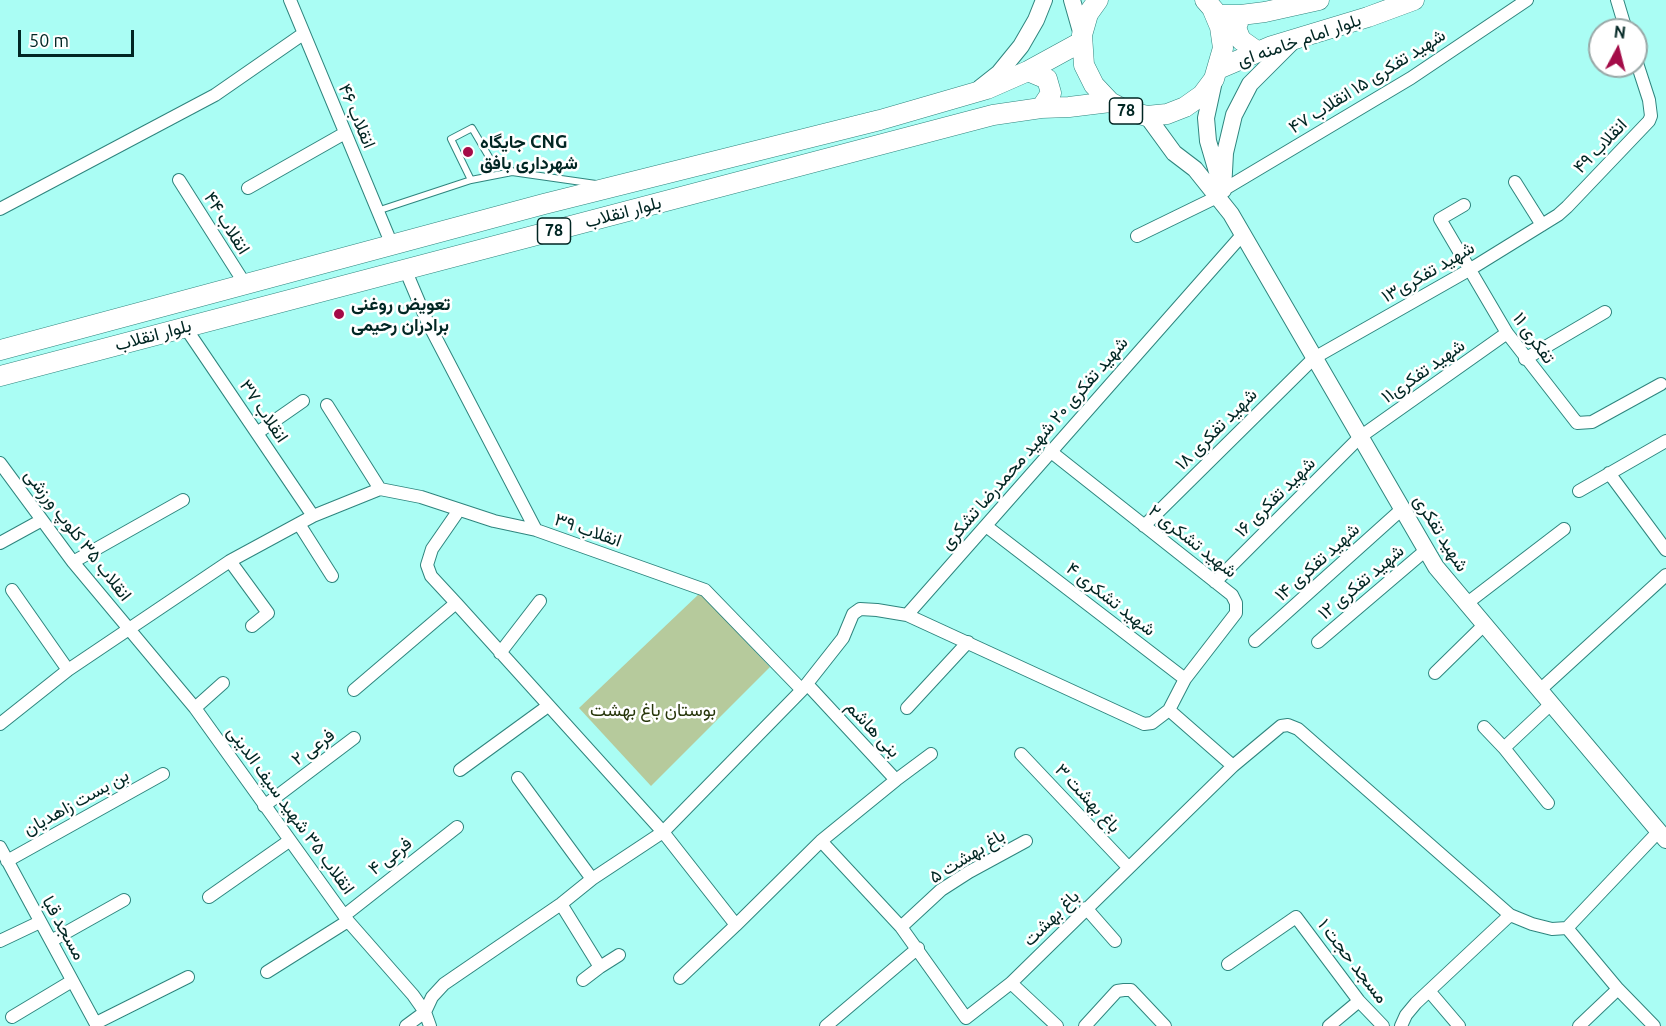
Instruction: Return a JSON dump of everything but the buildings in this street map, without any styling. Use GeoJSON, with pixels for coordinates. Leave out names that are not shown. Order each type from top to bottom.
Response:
{"type":"FeatureCollection","features":[{"type":"Feature","properties":{"kind":"main road"},"geometry":{"type":"LineString","coordinates":[[1082,38],[1088,14],[1098,0]]}},
{"type":"Feature","properties":{"kind":"main road"},"geometry":{"type":"LineString","coordinates":[[1205,0],[1212,8],[1220,27],[1223,48],[1216,74]]}},
{"type":"Feature","properties":{"kind":"main road","name":"بلوار امام خامنه ای"},"geometry":{"type":"LineString","coordinates":[[1205,0],[1218,15],[1265,12],[1318,0]]}},
{"type":"Feature","properties":{"kind":"main road","name":"بلوار امام خامنه ای"},"geometry":{"type":"LineString","coordinates":[[1216,74],[1258,52],[1414,0]]}},
{"type":"Feature","properties":{"kind":"main road"},"geometry":{"type":"LineString","coordinates":[[1241,15],[1236,28],[1241,40],[1258,52]]}},
{"type":"Feature","properties":{"kind":"main road","name":"بلوار انقلاب"},"geometry":{"type":"LineString","coordinates":[[0,350],[615,186],[880,120],[975,92],[1028,71],[1082,38]]}},
{"type":"Feature","properties":{"kind":"main road","name":"78"},"geometry":{"type":"LineString","coordinates":[[1082,38],[1084,65],[1094,85],[1110,102],[1127,111],[1146,116],[1167,114],[1185,107],[1202,95],[1216,74]]}},
{"type":"Feature","properties":{"kind":"main road"},"geometry":{"type":"LineString","coordinates":[[1028,71],[1047,79],[1051,93],[1041,108]]}},
{"type":"Feature","properties":{"kind":"main road","name":"بلوار انقلاب"},"geometry":{"type":"LineString","coordinates":[[0,376],[993,115],[1110,102]]}},
{"type":"Feature","properties":{"kind":"main road"},"geometry":{"type":"LineString","coordinates":[[125,316],[112,325],[111,330],[114,337],[129,341]]}},
{"type":"Feature","properties":{"kind":"main road"},"geometry":{"type":"LineString","coordinates":[[67,332],[83,332],[88,336],[88,348],[73,356]]}},
{"type":"Feature","properties":{"kind":"street","name":"انقلاب ۴۶"},"geometry":{"type":"LineString","coordinates":[[290,0],[392,245]]}},
{"type":"Feature","properties":{"kind":"street"},"geometry":{"type":"LineString","coordinates":[[975,92],[999,73],[1021,46],[1044,0]]}},
{"type":"Feature","properties":{"kind":"street"},"geometry":{"type":"LineString","coordinates":[[1072,0],[1082,38]]}},
{"type":"Feature","properties":{"kind":"street","name":"شهید تفکری ۱۵ انقلاب ۴۷"},"geometry":{"type":"LineString","coordinates":[[1137,236],[1220,193],[1411,78],[1527,0]]}},
{"type":"Feature","properties":{"kind":"street"},"geometry":{"type":"LineString","coordinates":[[1617,0],[1622,18]]}},
{"type":"Feature","properties":{"kind":"street"},"geometry":{"type":"LineString","coordinates":[[0,209],[215,95],[303,34]]}},
{"type":"Feature","properties":{"kind":"street"},"geometry":{"type":"LineString","coordinates":[[1220,193],[1234,115],[1250,84],[1296,38]]}},
{"type":"Feature","properties":{"kind":"street"},"geometry":{"type":"LineString","coordinates":[[1216,74],[1206,118],[1208,141],[1220,193]]}},
{"type":"Feature","properties":{"kind":"street","name":"انقلاب ۴۹"},"geometry":{"type":"LineString","coordinates":[[1558,215],[1649,121],[1651,110],[1641,78]]}},
{"type":"Feature","properties":{"kind":"street","name":"شهید تفکری"},"geometry":{"type":"LineString","coordinates":[[1146,116],[1174,153],[1220,193],[1436,567],[1662,836]]}},
{"type":"Feature","properties":{"kind":"street"},"geometry":{"type":"LineString","coordinates":[[248,188],[345,133]]}},
{"type":"Feature","properties":{"kind":"street","name":"انقلاب ۴۴"},"geometry":{"type":"LineString","coordinates":[[179,180],[245,284]]}},
{"type":"Feature","properties":{"kind":"street"},"geometry":{"type":"LineString","coordinates":[[1515,182],[1542,225]]}},
{"type":"Feature","properties":{"kind":"street"},"geometry":{"type":"LineString","coordinates":[[1464,206],[1440,219],[1469,270]]}},
{"type":"Feature","properties":{"kind":"street","name":"شهید تفکری۱۳"},"geometry":{"type":"LineString","coordinates":[[1314,358],[1469,270],[1558,215]]}},
{"type":"Feature","properties":{"kind":"street","name":"شهید تفکری ۲۰ شهید محمدرضا تشکری"},"geometry":{"type":"LineString","coordinates":[[907,615],[1243,234]]}},
{"type":"Feature","properties":{"kind":"street","name":"انقلاب ۳۹"},"geometry":{"type":"LineString","coordinates":[[405,269],[427,321],[536,530],[705,590],[804,687]]}},
{"type":"Feature","properties":{"kind":"street","name":"تفکری ۱۱"},"geometry":{"type":"LineString","coordinates":[[1469,270],[1525,359],[1577,423],[1592,422],[1661,384]]}},
{"type":"Feature","properties":{"kind":"street"},"geometry":{"type":"LineString","coordinates":[[1525,359],[1605,312]]}},
{"type":"Feature","properties":{"kind":"street","name":"انقلاب ۳۷"},"geometry":{"type":"LineString","coordinates":[[185,327],[313,516]]}},
{"type":"Feature","properties":{"kind":"street","name":"شهید تفکری۱۱"},"geometry":{"type":"LineString","coordinates":[[1360,437],[1507,333]]}},
{"type":"Feature","properties":{"kind":"street","name":"شهید تفکری ۱۸"},"geometry":{"type":"LineString","coordinates":[[1144,526],[1314,358]]}},
{"type":"Feature","properties":{"kind":"street"},"geometry":{"type":"LineString","coordinates":[[257,433],[303,401]]}},
{"type":"Feature","properties":{"kind":"street"},"geometry":{"type":"LineString","coordinates":[[327,405],[380,489]]}},
{"type":"Feature","properties":{"kind":"street","name":"شهید تفکری ۱۶"},"geometry":{"type":"LineString","coordinates":[[1215,582],[1360,437]]}},
{"type":"Feature","properties":{"kind":"street"},"geometry":{"type":"LineString","coordinates":[[1579,491],[1666,441]]}},
{"type":"Feature","properties":{"kind":"street","name":"شهید تشکری ۲"},"geometry":{"type":"LineString","coordinates":[[1050,451],[1232,595],[1236,603],[1236,613],[1185,679]]}},
{"type":"Feature","properties":{"kind":"street","name":"انقلاب ۳۵ کلوپ ورزشی"},"geometry":{"type":"LineString","coordinates":[[0,463],[73,562],[128,629]]}},
{"type":"Feature","properties":{"kind":"street"},"geometry":{"type":"LineString","coordinates":[[1609,473],[1666,550]]}},
{"type":"Feature","properties":{"kind":"street"},"geometry":{"type":"LineString","coordinates":[[0,724],[68,669],[230,561],[313,516],[380,489],[421,497],[494,521],[536,530]]}},
{"type":"Feature","properties":{"kind":"street"},"geometry":{"type":"LineString","coordinates":[[73,562],[183,500]]}},
{"type":"Feature","properties":{"kind":"street","name":"شهید تفکری ۱۴"},"geometry":{"type":"LineString","coordinates":[[1255,641],[1402,509]]}},
{"type":"Feature","properties":{"kind":"street"},"geometry":{"type":"LineString","coordinates":[[459,510],[432,549],[427,565],[431,576],[663,832],[736,925]]}},
{"type":"Feature","properties":{"kind":"street"},"geometry":{"type":"LineString","coordinates":[[0,543],[42,520]]}},
{"type":"Feature","properties":{"kind":"street"},"geometry":{"type":"LineString","coordinates":[[299,524],[332,576]]}},
{"type":"Feature","properties":{"kind":"street","name":"شهید تشکری ۴"},"geometry":{"type":"LineString","coordinates":[[986,526],[1185,679]]}},
{"type":"Feature","properties":{"kind":"street"},"geometry":{"type":"LineString","coordinates":[[1466,604],[1564,529]]}},
{"type":"Feature","properties":{"kind":"street","name":"شهید تفکری ۱۲"},"geometry":{"type":"LineString","coordinates":[[1318,642],[1426,550]]}},
{"type":"Feature","properties":{"kind":"street"},"geometry":{"type":"LineString","coordinates":[[230,561],[268,613],[252,626]]}},
{"type":"Feature","properties":{"kind":"street"},"geometry":{"type":"LineString","coordinates":[[1504,747],[1546,696],[1666,575]]}},
{"type":"Feature","properties":{"kind":"street"},"geometry":{"type":"LineString","coordinates":[[12,590],[68,669]]}},
{"type":"Feature","properties":{"kind":"street"},"geometry":{"type":"LineString","coordinates":[[500,653],[540,601]]}},
{"type":"Feature","properties":{"kind":"street"},"geometry":{"type":"LineString","coordinates":[[354,690],[456,603]]}},
{"type":"Feature","properties":{"kind":"street"},"geometry":{"type":"LineString","coordinates":[[406,1026],[424,1011],[432,997],[444,984],[561,904],[592,879],[663,832],[804,687],[843,638],[853,614],[860,609],[907,615],[1144,724],[1152,723],[1169,710],[1185,679]]}},
{"type":"Feature","properties":{"kind":"street"},"geometry":{"type":"LineString","coordinates":[[1436,674],[1484,625]]}},
{"type":"Feature","properties":{"kind":"street","name":"انقلاب ۳۵ شهید سیف الدینی"},"geometry":{"type":"LineString","coordinates":[[128,629],[195,708],[347,918],[413,995],[424,1011],[430,1026]]}},
{"type":"Feature","properties":{"kind":"street"},"geometry":{"type":"LineString","coordinates":[[907,708],[968,642]]}},
{"type":"Feature","properties":{"kind":"street"},"geometry":{"type":"LineString","coordinates":[[195,708],[223,683]]}},
{"type":"Feature","properties":{"kind":"street","name":"بنی هاشم"},"geometry":{"type":"LineString","coordinates":[[804,687],[896,780],[821,841]]}},
{"type":"Feature","properties":{"kind":"street"},"geometry":{"type":"LineString","coordinates":[[460,770],[548,706]]}},
{"type":"Feature","properties":{"kind":"street"},"geometry":{"type":"LineString","coordinates":[[1169,710],[1233,766]]}},
{"type":"Feature","properties":{"kind":"street","name":"باغ بهشت"},"geometry":{"type":"LineString","coordinates":[[821,841],[918,948],[962,1022],[1011,983],[1233,766],[1281,726],[1288,725],[1298,729],[1510,915]]}},
{"type":"Feature","properties":{"kind":"street"},"geometry":{"type":"LineString","coordinates":[[1484,727],[1504,747],[1548,803]]}},
{"type":"Feature","properties":{"kind":"street","name":"فرعی ۲"},"geometry":{"type":"LineString","coordinates":[[264,806],[354,738]]}},
{"type":"Feature","properties":{"kind":"street"},"geometry":{"type":"LineString","coordinates":[[896,780],[931,754]]}},
{"type":"Feature","properties":{"kind":"street","name":"باغ بهشت ۳"},"geometry":{"type":"LineString","coordinates":[[1021,754],[1128,867]]}},
{"type":"Feature","properties":{"kind":"street","name":"بن بست زاهدیان"},"geometry":{"type":"LineString","coordinates":[[7,861],[163,774]]}},
{"type":"Feature","properties":{"kind":"street"},"geometry":{"type":"LineString","coordinates":[[518,778],[592,879]]}},
{"type":"Feature","properties":{"kind":"street","name":"فرعی ۴"},"geometry":{"type":"LineString","coordinates":[[267,972],[347,918],[457,826]]}},
{"type":"Feature","properties":{"kind":"street"},"geometry":{"type":"LineString","coordinates":[[1401,1026],[1406,1015],[1510,915],[1532,924],[1566,928],[1662,836]]}},
{"type":"Feature","properties":{"kind":"street"},"geometry":{"type":"LineString","coordinates":[[208,897],[290,841]]}},
{"type":"Feature","properties":{"kind":"street"},"geometry":{"type":"LineString","coordinates":[[680,978],[821,841]]}},
{"type":"Feature","properties":{"kind":"street","name":"باغ بهشت ۵"},"geometry":{"type":"LineString","coordinates":[[901,927],[941,890],[1026,841]]}},
{"type":"Feature","properties":{"kind":"street","name":"مسجد قبا"},"geometry":{"type":"LineString","coordinates":[[0,847],[97,1025]]}},
{"type":"Feature","properties":{"kind":"street"},"geometry":{"type":"LineString","coordinates":[[51,941],[124,900]]}},
{"type":"Feature","properties":{"kind":"street"},"geometry":{"type":"LineString","coordinates":[[561,904],[600,967]]}},
{"type":"Feature","properties":{"kind":"street"},"geometry":{"type":"LineString","coordinates":[[1086,908],[1114,941]]}},
{"type":"Feature","properties":{"kind":"street","name":"مسجد حجت ۱"},"geometry":{"type":"LineString","coordinates":[[1228,964],[1296,917],[1359,1001],[1383,1026]]}},
{"type":"Feature","properties":{"kind":"street"},"geometry":{"type":"LineString","coordinates":[[0,942],[40,922]]}},
{"type":"Feature","properties":{"kind":"street"},"geometry":{"type":"LineString","coordinates":[[1566,928],[1654,1026]]}},
{"type":"Feature","properties":{"kind":"street"},"geometry":{"type":"LineString","coordinates":[[826,1026],[918,948]]}},
{"type":"Feature","properties":{"kind":"street"},"geometry":{"type":"LineString","coordinates":[[583,980],[619,955]]}},
{"type":"Feature","properties":{"kind":"street"},"geometry":{"type":"LineString","coordinates":[[97,1025],[188,977]]}},
{"type":"Feature","properties":{"kind":"street"},"geometry":{"type":"LineString","coordinates":[[12,1017],[72,981]]}},
{"type":"Feature","properties":{"kind":"street"},"geometry":{"type":"LineString","coordinates":[[1011,983],[1052,1024]]}},
{"type":"Feature","properties":{"kind":"street"},"geometry":{"type":"LineString","coordinates":[[1579,1026],[1618,988]]}},
{"type":"Feature","properties":{"kind":"street"},"geometry":{"type":"LineString","coordinates":[[1085,1026],[1117,992],[1124,990],[1131,990],[1165,1026]]}},
{"type":"Feature","properties":{"kind":"street"},"geometry":{"type":"LineString","coordinates":[[1430,992],[1460,1026]]}},
{"type":"Feature","properties":{"kind":"street"},"geometry":{"type":"LineString","coordinates":[[1329,1026],[1359,1001]]}},
{"type":"Feature","properties":{"kind":"lane"},"geometry":{"type":"LineString","coordinates":[[471,180],[451,139],[472,128],[492,162],[512,172]]}},
{"type":"Feature","properties":{"kind":"lane"},"geometry":{"type":"LineString","coordinates":[[377,211],[471,180],[512,172],[615,186]]}},
{"type":"Feature","properties":{"kind":"green space","name":"بوستان باغ بهشت"},"geometry":{"type":"Polygon","coordinates":[[[700,593],[770,667],[651,786],[579,708],[700,593]]]}},
{"type":"Feature","properties":{"kind":"place","name":"جایگاه CNG شهرداری بافق"},"geometry":{"type":"Point","coordinates":[468,152]}},
{"type":"Feature","properties":{"kind":"place","name":"تعویض روغنی برادران رحیمی"},"geometry":{"type":"Point","coordinates":[339,314]}}]}
